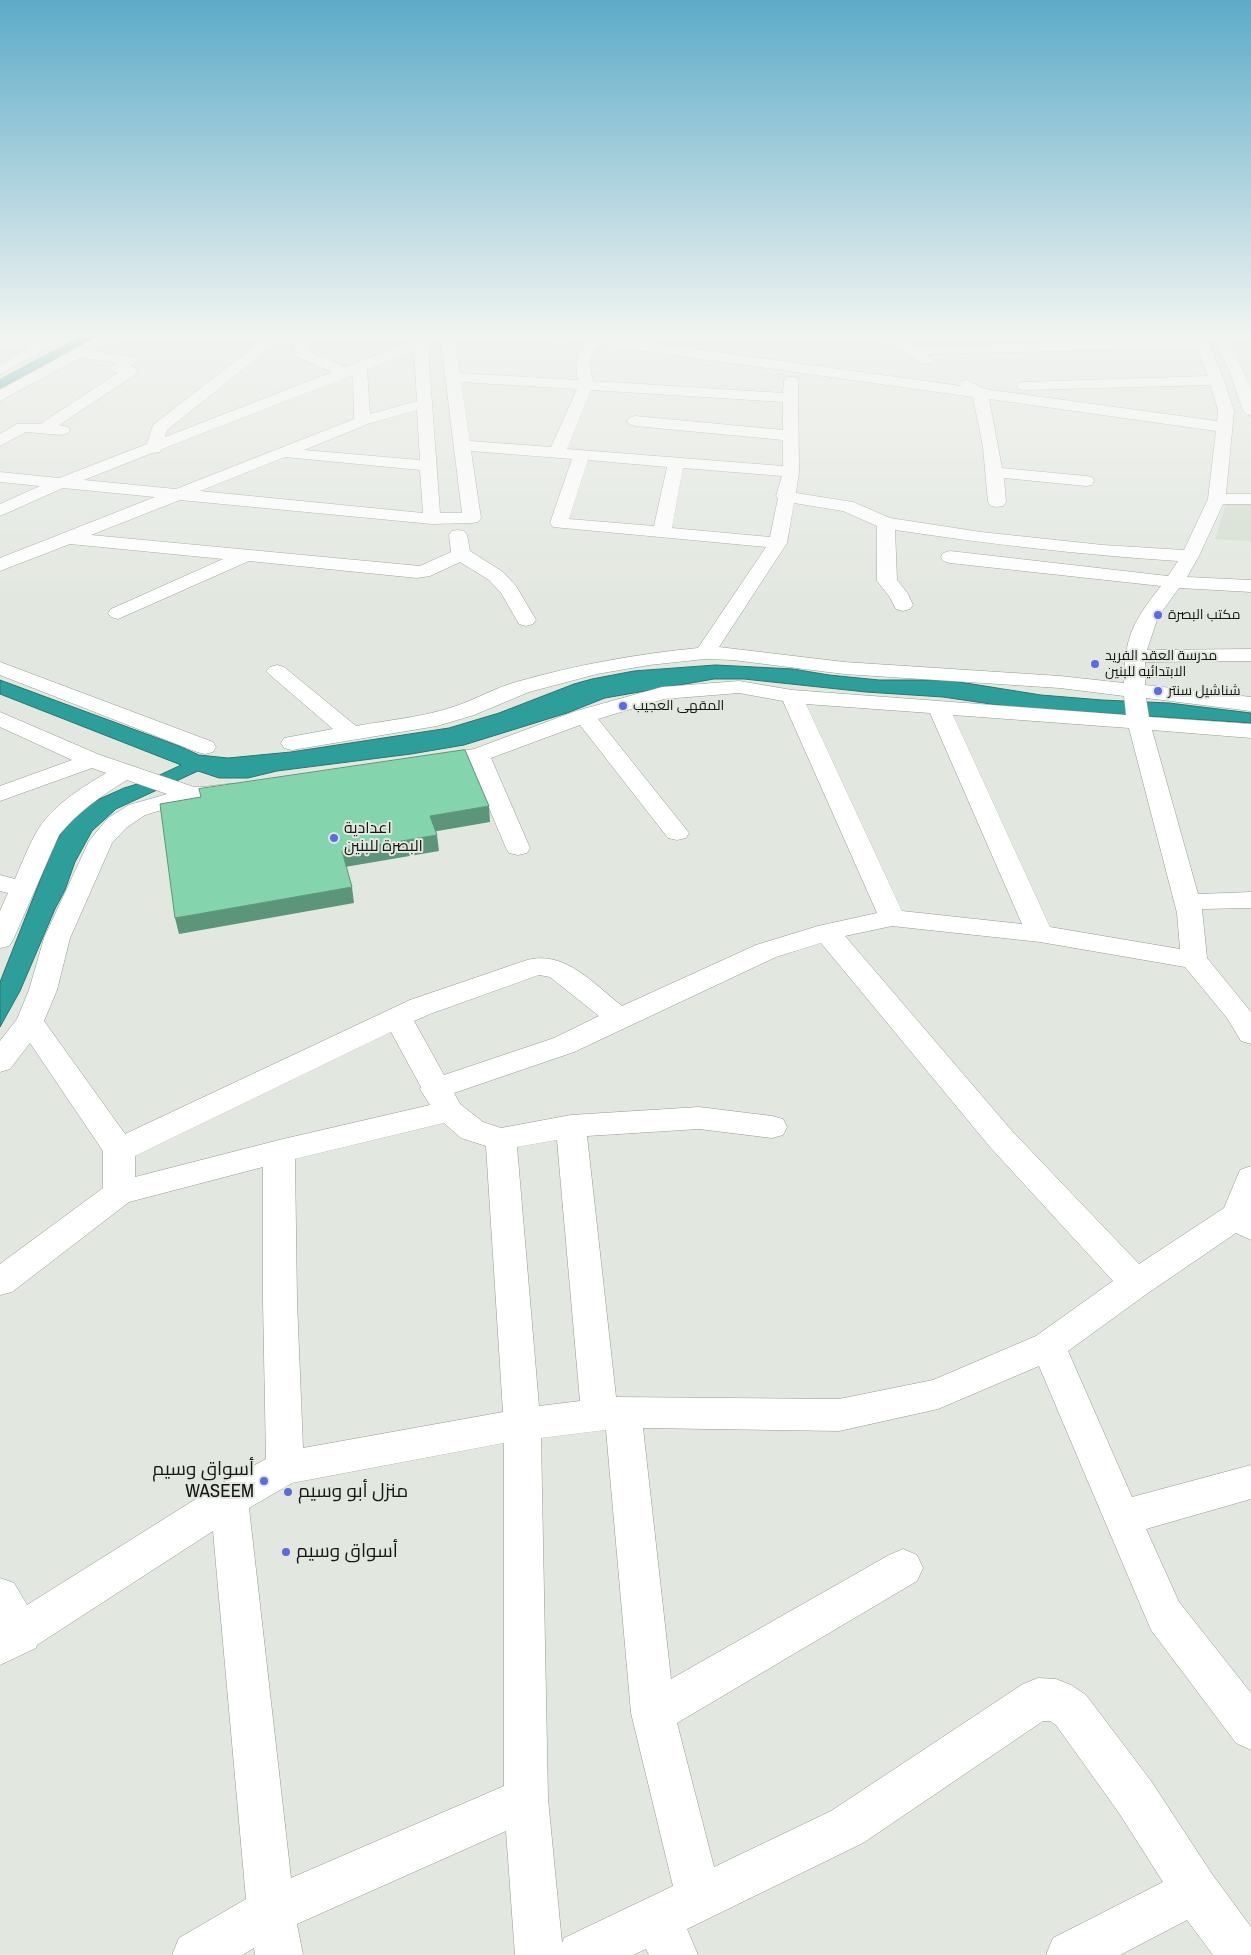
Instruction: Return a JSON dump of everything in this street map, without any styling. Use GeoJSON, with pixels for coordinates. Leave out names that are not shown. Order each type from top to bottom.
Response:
{"type":"FeatureCollection","features":[{"type":"Feature","properties":{"kind":"street"},"geometry":{"type":"LineString","coordinates":[[44,428],[48,425]]}},
{"type":"Feature","properties":{"kind":"street"},"geometry":{"type":"LineString","coordinates":[[154,448],[159,428],[163,425]]}},
{"type":"Feature","properties":{"kind":"street"},"geometry":{"type":"LineString","coordinates":[[0,511],[61,483],[211,425]]}},
{"type":"Feature","properties":{"kind":"street"},"geometry":{"type":"LineString","coordinates":[[0,565],[351,425]]}},
{"type":"Feature","properties":{"kind":"street"},"geometry":{"type":"LineString","coordinates":[[426,425],[432,519]]}},
{"type":"Feature","properties":{"kind":"street"},"geometry":{"type":"LineString","coordinates":[[459,425],[462,445],[464,518],[461,554]]}},
{"type":"Feature","properties":{"kind":"street"},"geometry":{"type":"LineString","coordinates":[[557,453],[569,425]]}},
{"type":"Feature","properties":{"kind":"street"},"geometry":{"type":"LineString","coordinates":[[679,425],[791,436]]}},
{"type":"Feature","properties":{"kind":"street"},"geometry":{"type":"LineString","coordinates":[[705,653],[778,543],[790,472],[791,425]]}},
{"type":"Feature","properties":{"kind":"street"},"geometry":{"type":"LineString","coordinates":[[987,425],[995,472],[997,502]]}},
{"type":"Feature","properties":{"kind":"street"},"geometry":{"type":"LineString","coordinates":[[1213,425],[1225,427],[1217,499],[1190,556],[1174,582],[1148,616],[1140,635],[1135,656],[1135,691],[1139,721],[1187,902],[1194,960],[1246,1018]]}},
{"type":"Feature","properties":{"kind":"street"},"geometry":{"type":"LineString","coordinates":[[0,441],[23,427],[68,430]]}},
{"type":"Feature","properties":{"kind":"street"},"geometry":{"type":"LineString","coordinates":[[462,445],[790,472]]}},
{"type":"Feature","properties":{"kind":"street"},"geometry":{"type":"LineString","coordinates":[[281,452],[429,466]]}},
{"type":"Feature","properties":{"kind":"street"},"geometry":{"type":"LineString","coordinates":[[582,455],[559,523],[778,543]]}},
{"type":"Feature","properties":{"kind":"street"},"geometry":{"type":"LineString","coordinates":[[662,533],[676,463]]}},
{"type":"Feature","properties":{"kind":"street"},"geometry":{"type":"LineString","coordinates":[[995,472],[1086,481]]}},
{"type":"Feature","properties":{"kind":"street"},"geometry":{"type":"LineString","coordinates":[[0,477],[432,519],[464,518]]}},
{"type":"Feature","properties":{"kind":"street"},"geometry":{"type":"LineString","coordinates":[[785,496],[847,506],[886,522],[1042,545],[1190,556]]}},
{"type":"Feature","properties":{"kind":"street"},"geometry":{"type":"LineString","coordinates":[[1217,499],[1251,499]]}},
{"type":"Feature","properties":{"kind":"street"},"geometry":{"type":"LineString","coordinates":[[886,522],[887,581],[898,594],[903,605]]}},
{"type":"Feature","properties":{"kind":"street"},"geometry":{"type":"LineString","coordinates":[[69,539],[416,572],[423,572],[461,554]]}},
{"type":"Feature","properties":{"kind":"street"},"geometry":{"type":"LineString","coordinates":[[461,554],[496,576],[509,590],[526,620]]}},
{"type":"Feature","properties":{"kind":"street"},"geometry":{"type":"LineString","coordinates":[[118,613],[244,556]]}},
{"type":"Feature","properties":{"kind":"street"},"geometry":{"type":"LineString","coordinates":[[950,557],[1174,582],[1251,586]]}},
{"type":"Feature","properties":{"kind":"street"},"geometry":{"type":"LineString","coordinates":[[292,743],[437,719],[466,710],[521,687],[597,668],[650,659],[705,653],[733,654],[844,668],[1060,682],[1251,704]]}},
{"type":"Feature","properties":{"kind":"street"},"geometry":{"type":"LineString","coordinates":[[1135,656],[1251,655]]}},
{"type":"Feature","properties":{"kind":"street"},"geometry":{"type":"LineString","coordinates":[[0,668],[205,748]]}},
{"type":"Feature","properties":{"kind":"street"},"geometry":{"type":"LineString","coordinates":[[277,671],[352,734]]}},
{"type":"Feature","properties":{"kind":"street"},"geometry":{"type":"LineString","coordinates":[[410,765],[478,755],[584,716],[662,693],[739,687],[792,696],[1251,731]]}},
{"type":"Feature","properties":{"kind":"street"},"geometry":{"type":"LineString","coordinates":[[792,696],[892,918]]}},
{"type":"Feature","properties":{"kind":"street"},"geometry":{"type":"LineString","coordinates":[[938,706],[1040,934]]}},
{"type":"Feature","properties":{"kind":"street"},"geometry":{"type":"LineString","coordinates":[[584,716],[677,834]]}},
{"type":"Feature","properties":{"kind":"street"},"geometry":{"type":"LineString","coordinates":[[0,719],[92,760],[184,792],[206,795],[254,788]]}},
{"type":"Feature","properties":{"kind":"street"},"geometry":{"type":"LineString","coordinates":[[478,755],[518,848]]}},
{"type":"Feature","properties":{"kind":"street"},"geometry":{"type":"LineString","coordinates":[[0,794],[92,760]]}},
{"type":"Feature","properties":{"kind":"street"},"geometry":{"type":"LineString","coordinates":[[0,940],[12,885],[48,833],[62,816],[82,798],[135,774]]}},
{"type":"Feature","properties":{"kind":"street"},"geometry":{"type":"LineString","coordinates":[[0,1062],[30,1022],[43,990],[57,938],[101,841],[117,823],[137,810],[184,792]]}},
{"type":"Feature","properties":{"kind":"street"},"geometry":{"type":"LineString","coordinates":[[1187,902],[1251,900]]}},
{"type":"Feature","properties":{"kind":"street"},"geometry":{"type":"LineString","coordinates":[[0,1282],[119,1192],[278,1152],[442,1100],[766,951],[828,932],[892,918],[1040,934],[1194,960]]}},
{"type":"Feature","properties":{"kind":"street"},"geometry":{"type":"LineString","coordinates":[[828,932],[1001,1139],[1136,1283]]}},
{"type":"Feature","properties":{"kind":"street"},"geometry":{"type":"LineString","coordinates":[[119,1150],[420,1007],[537,966],[550,966],[619,1018]]}},
{"type":"Feature","properties":{"kind":"street"},"geometry":{"type":"LineString","coordinates":[[398,1018],[442,1100],[472,1130],[501,1139],[571,1126],[698,1118],[772,1127]]}},
{"type":"Feature","properties":{"kind":"street"},"geometry":{"type":"LineString","coordinates":[[30,1022],[119,1150],[119,1192]]}},
{"type":"Feature","properties":{"kind":"street"},"geometry":{"type":"LineString","coordinates":[[571,1126],[653,1713],[699,1899]]}},
{"type":"Feature","properties":{"kind":"street"},"geometry":{"type":"LineString","coordinates":[[501,1139],[522,1424],[526,1799],[539,1955]]}},
{"type":"Feature","properties":{"kind":"street"},"geometry":{"type":"LineString","coordinates":[[278,1152],[280,1301],[286,1468]]}},
{"type":"Feature","properties":{"kind":"street"},"geometry":{"type":"LineString","coordinates":[[0,1597],[10,1640],[229,1500],[286,1468],[522,1424],[612,1414],[839,1415],[938,1394],[1048,1346],[1136,1283],[1245,1221],[1251,1178]]}},
{"type":"Feature","properties":{"kind":"street"},"geometry":{"type":"LineString","coordinates":[[1048,1346],[1165,1616],[1251,1728]]}},
{"type":"Feature","properties":{"kind":"street"},"geometry":{"type":"LineString","coordinates":[[1121,1518],[1251,1482]]}},
{"type":"Feature","properties":{"kind":"street"},"geometry":{"type":"LineString","coordinates":[[229,1500],[271,1911],[280,1955]]}},
{"type":"Feature","properties":{"kind":"street"},"geometry":{"type":"LineString","coordinates":[[653,1713],[903,1568]]}},
{"type":"Feature","properties":{"kind":"street"},"geometry":{"type":"LineString","coordinates":[[581,1955],[665,1937],[699,1899],[847,1828],[1038,1699],[1056,1700],[1072,1710],[1135,1798],[1195,1891],[1242,1955]]}},
{"type":"Feature","properties":{"kind":"street"},"geometry":{"type":"LineString","coordinates":[[196,1955],[271,1911],[526,1799]]}},
{"type":"Feature","properties":{"kind":"street"},"geometry":{"type":"LineString","coordinates":[[1070,1955],[1195,1891]]}},
{"type":"Feature","properties":{"kind":"shaded area"},"geometry":{"type":"Polygon","coordinates":[[[1226,503],[1251,504],[1251,541],[1215,539],[1226,503]]]}},
{"type":"Feature","properties":{"kind":"water"},"geometry":{"type":"Polygon","coordinates":[[[716,665],[793,669],[879,680],[947,680],[1041,695],[1169,703],[1251,713],[1251,723],[1011,707],[943,697],[866,692],[744,679],[714,679],[605,698],[567,713],[464,745],[411,754],[277,771],[248,778],[219,778],[198,771],[116,809],[92,831],[75,862],[65,890],[20,991],[0,1027],[0,982],[52,850],[63,829],[75,816],[95,801],[124,788],[147,781],[181,765],[0,694],[0,680],[199,755],[228,758],[291,752],[449,728],[499,713],[592,679],[634,671],[716,665]]]}},
{"type":"Feature","properties":{"kind":"building"},"geometry":{"type":"Polygon","coordinates":[[[465,750],[489,806],[430,816],[437,835],[342,851],[352,887],[175,918],[160,804],[201,797],[199,789],[465,750]]]}},
{"type":"Feature","properties":{"kind":"place","name":"مكتب البصرة"},"geometry":{"type":"Point","coordinates":[1158,615]}},
{"type":"Feature","properties":{"kind":"place","name":"مدرسة العقد الفريد الابتدائيه للبنين"},"geometry":{"type":"Point","coordinates":[1095,664]}},
{"type":"Feature","properties":{"kind":"place","name":"شناشيل سنتر"},"geometry":{"type":"Point","coordinates":[1158,691]}},
{"type":"Feature","properties":{"kind":"place","name":"المقهى العجيب"},"geometry":{"type":"Point","coordinates":[623,706]}},
{"type":"Feature","properties":{"kind":"place","name":"اعدادية البصرة للبنين"},"geometry":{"type":"Point","coordinates":[334,838]}},
{"type":"Feature","properties":{"kind":"place","name":"أسواق وسيم WASEEM"},"geometry":{"type":"Point","coordinates":[264,1481]}},
{"type":"Feature","properties":{"kind":"place","name":"منزل أبو وسيم"},"geometry":{"type":"Point","coordinates":[288,1492]}},
{"type":"Feature","properties":{"kind":"place","name":"أسواق وسيم"},"geometry":{"type":"Point","coordinates":[286,1552]}}]}
